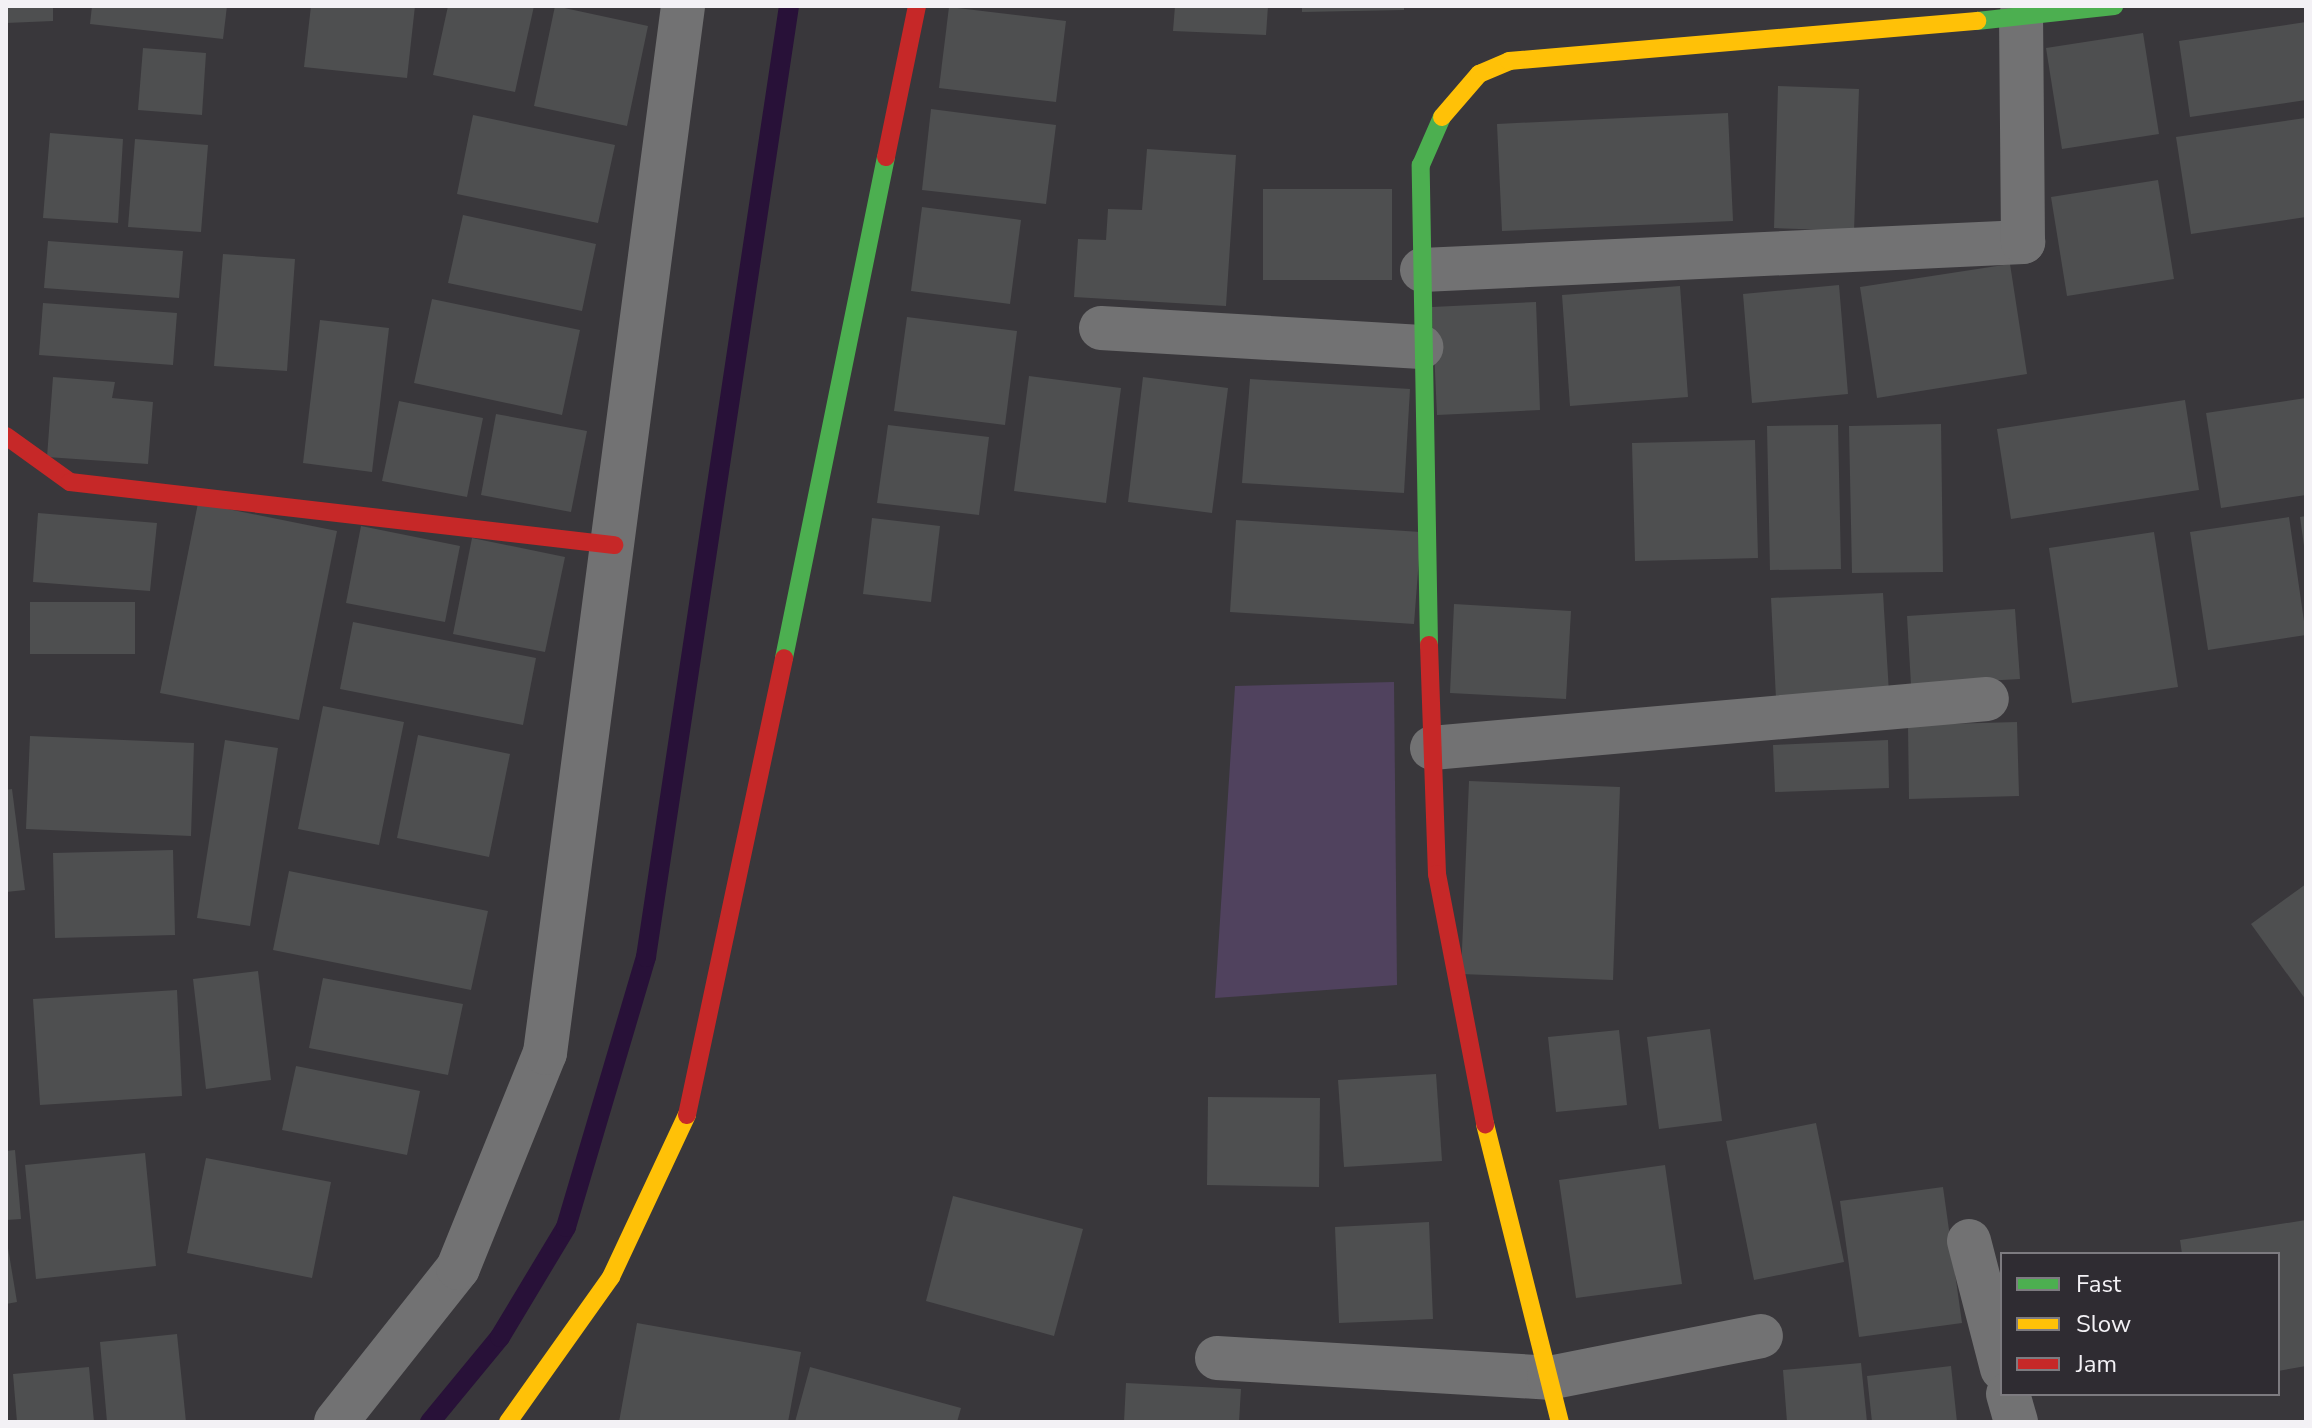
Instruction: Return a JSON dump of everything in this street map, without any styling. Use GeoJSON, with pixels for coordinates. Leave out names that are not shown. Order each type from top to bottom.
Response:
{"type":"FeatureCollection","features":[{"type":"Feature","properties":{"kind":"street"},"geometry":{"type":"LineString","coordinates":[[336,1422],[458,1268],[545,1053],[571,819],[614,545],[683,6]]}},
{"type":"Feature","properties":{"kind":"street"},"geometry":{"type":"LineString","coordinates":[[508,1422],[611,1277],[692,1105],[917,6]]}},
{"type":"Feature","properties":{"kind":"street"},"geometry":{"type":"LineString","coordinates":[[1560,1422],[1447,963],[1432,748],[1421,347],[1421,165],[1430,132],[1479,74],[1509,61],[2114,6]]}},
{"type":"Feature","properties":{"kind":"street"},"geometry":{"type":"LineString","coordinates":[[1422,270],[2023,242],[2021,16]]}},
{"type":"Feature","properties":{"kind":"street"},"geometry":{"type":"LineString","coordinates":[[1101,328],[1421,347]]}},
{"type":"Feature","properties":{"kind":"street"},"geometry":{"type":"LineString","coordinates":[[6,436],[70,482],[614,545]]}},
{"type":"Feature","properties":{"kind":"street"},"geometry":{"type":"LineString","coordinates":[[1432,748],[1987,699]]}},
{"type":"Feature","properties":{"kind":"street"},"geometry":{"type":"LineString","coordinates":[[1969,1241],[2000,1361]]}},
{"type":"Feature","properties":{"kind":"street"},"geometry":{"type":"LineString","coordinates":[[1217,1358],[1549,1378],[1761,1336]]}},
{"type":"Feature","properties":{"kind":"street"},"geometry":{"type":"LineString","coordinates":[[2009,1396],[2016,1422]]}},
{"type":"Feature","properties":{"kind":"shaded area"},"geometry":{"type":"Polygon","coordinates":[[[1394,682],[1397,985],[1215,998],[1235,686],[1394,682]]]}},
{"type":"Feature","properties":{"kind":"building"},"geometry":{"type":"Polygon","coordinates":[[[6,6],[53,6],[53,21],[6,23],[6,6]]]}},
{"type":"Feature","properties":{"kind":"building"},"geometry":{"type":"Polygon","coordinates":[[[92,6],[227,6],[223,39],[90,24],[92,6]]]}},
{"type":"Feature","properties":{"kind":"building"},"geometry":{"type":"Polygon","coordinates":[[[311,6],[415,6],[407,78],[304,67],[311,6]]]}},
{"type":"Feature","properties":{"kind":"building"},"geometry":{"type":"Polygon","coordinates":[[[448,6],[534,6],[515,92],[433,75],[448,6]]]}},
{"type":"Feature","properties":{"kind":"building"},"geometry":{"type":"Polygon","coordinates":[[[555,6],[648,26],[627,126],[534,106],[555,6]]]}},
{"type":"Feature","properties":{"kind":"building"},"geometry":{"type":"Polygon","coordinates":[[[1175,6],[1268,6],[1266,35],[1173,31],[1175,6]]]}},
{"type":"Feature","properties":{"kind":"building"},"geometry":{"type":"Polygon","coordinates":[[[1302,6],[1404,6],[1404,10],[1302,12],[1302,6]]]}},
{"type":"Feature","properties":{"kind":"building"},"geometry":{"type":"Polygon","coordinates":[[[949,7],[1066,21],[1056,102],[939,88],[949,7]]]}},
{"type":"Feature","properties":{"kind":"building"},"geometry":{"type":"Polygon","coordinates":[[[2306,22],[2306,100],[2190,117],[2179,41],[2306,22]]]}},
{"type":"Feature","properties":{"kind":"building"},"geometry":{"type":"Polygon","coordinates":[[[2143,33],[2159,134],[2062,149],[2046,48],[2143,33]]]}},
{"type":"Feature","properties":{"kind":"building"},"geometry":{"type":"Polygon","coordinates":[[[143,48],[206,53],[202,115],[138,110],[143,48]]]}},
{"type":"Feature","properties":{"kind":"building"},"geometry":{"type":"Polygon","coordinates":[[[1778,86],[1859,89],[1854,231],[1774,228],[1778,86]]]}},
{"type":"Feature","properties":{"kind":"building"},"geometry":{"type":"Polygon","coordinates":[[[931,109],[1056,125],[1046,204],[922,190],[931,109]]]}},
{"type":"Feature","properties":{"kind":"building"},"geometry":{"type":"Polygon","coordinates":[[[1728,113],[1733,221],[1502,231],[1497,124],[1728,113]]]}},
{"type":"Feature","properties":{"kind":"building"},"geometry":{"type":"Polygon","coordinates":[[[473,115],[615,145],[598,223],[457,194],[473,115]]]}},
{"type":"Feature","properties":{"kind":"building"},"geometry":{"type":"Polygon","coordinates":[[[2305,118],[2306,217],[2191,234],[2176,137],[2305,118]]]}},
{"type":"Feature","properties":{"kind":"building"},"geometry":{"type":"Polygon","coordinates":[[[50,133],[123,139],[118,223],[43,218],[50,133]]]}},
{"type":"Feature","properties":{"kind":"building"},"geometry":{"type":"Polygon","coordinates":[[[135,139],[208,145],[201,232],[128,227],[135,139]]]}},
{"type":"Feature","properties":{"kind":"building"},"geometry":{"type":"Polygon","coordinates":[[[1147,149],[1236,155],[1226,306],[1074,297],[1078,239],[1106,240],[1108,209],[1142,210],[1147,149]]]}},
{"type":"Feature","properties":{"kind":"building"},"geometry":{"type":"Polygon","coordinates":[[[2158,180],[2174,279],[2067,296],[2051,197],[2158,180]]]}},
{"type":"Feature","properties":{"kind":"building"},"geometry":{"type":"Polygon","coordinates":[[[1263,189],[1392,189],[1392,280],[1263,280],[1263,189]]]}},
{"type":"Feature","properties":{"kind":"building"},"geometry":{"type":"Polygon","coordinates":[[[922,207],[1021,220],[1010,304],[911,291],[922,207]]]}},
{"type":"Feature","properties":{"kind":"building"},"geometry":{"type":"Polygon","coordinates":[[[463,215],[596,244],[582,311],[448,283],[463,215]]]}},
{"type":"Feature","properties":{"kind":"building"},"geometry":{"type":"Polygon","coordinates":[[[48,241],[183,251],[179,298],[44,288],[48,241]]]}},
{"type":"Feature","properties":{"kind":"building"},"geometry":{"type":"Polygon","coordinates":[[[223,254],[295,259],[287,371],[214,366],[223,254]]]}},
{"type":"Feature","properties":{"kind":"building"},"geometry":{"type":"Polygon","coordinates":[[[2010,264],[2027,374],[1877,398],[1860,287],[2010,264]]]}},
{"type":"Feature","properties":{"kind":"building"},"geometry":{"type":"Polygon","coordinates":[[[1839,285],[1848,394],[1752,403],[1743,294],[1839,285]]]}},
{"type":"Feature","properties":{"kind":"building"},"geometry":{"type":"Polygon","coordinates":[[[1680,286],[1688,397],[1570,406],[1562,295],[1680,286]]]}},
{"type":"Feature","properties":{"kind":"building"},"geometry":{"type":"Polygon","coordinates":[[[432,299],[580,330],[562,415],[414,383],[432,299]]]}},
{"type":"Feature","properties":{"kind":"building"},"geometry":{"type":"Polygon","coordinates":[[[1536,302],[1540,410],[1437,415],[1432,307],[1536,302]]]}},
{"type":"Feature","properties":{"kind":"building"},"geometry":{"type":"Polygon","coordinates":[[[43,303],[177,313],[173,365],[39,355],[43,303]]]}},
{"type":"Feature","properties":{"kind":"building"},"geometry":{"type":"Polygon","coordinates":[[[907,317],[1017,331],[1005,425],[894,411],[907,317]]]}},
{"type":"Feature","properties":{"kind":"building"},"geometry":{"type":"Polygon","coordinates":[[[320,320],[389,328],[372,472],[303,463],[320,320]]]}},
{"type":"Feature","properties":{"kind":"building"},"geometry":{"type":"Polygon","coordinates":[[[1029,376],[1121,388],[1106,503],[1014,491],[1029,376]]]}},
{"type":"Feature","properties":{"kind":"building"},"geometry":{"type":"Polygon","coordinates":[[[53,377],[115,382],[112,398],[153,402],[148,464],[47,457],[53,377]]]}},
{"type":"Feature","properties":{"kind":"building"},"geometry":{"type":"Polygon","coordinates":[[[1143,377],[1228,388],[1212,513],[1128,502],[1143,377]]]}},
{"type":"Feature","properties":{"kind":"building"},"geometry":{"type":"Polygon","coordinates":[[[1250,379],[1410,389],[1404,493],[1242,483],[1250,379]]]}},
{"type":"Feature","properties":{"kind":"building"},"geometry":{"type":"Polygon","coordinates":[[[2306,398],[2306,495],[2221,508],[2206,413],[2306,398]]]}},
{"type":"Feature","properties":{"kind":"building"},"geometry":{"type":"Polygon","coordinates":[[[2185,400],[2199,490],[2011,519],[1997,429],[2185,400]]]}},
{"type":"Feature","properties":{"kind":"building"},"geometry":{"type":"Polygon","coordinates":[[[399,401],[483,418],[467,497],[382,481],[399,401]]]}},
{"type":"Feature","properties":{"kind":"building"},"geometry":{"type":"Polygon","coordinates":[[[496,414],[587,431],[571,512],[481,495],[496,414]]]}},
{"type":"Feature","properties":{"kind":"building"},"geometry":{"type":"Polygon","coordinates":[[[1941,424],[1943,572],[1852,573],[1849,426],[1941,424]]]}},
{"type":"Feature","properties":{"kind":"building"},"geometry":{"type":"Polygon","coordinates":[[[888,425],[989,437],[979,515],[877,503],[888,425]]]}},
{"type":"Feature","properties":{"kind":"building"},"geometry":{"type":"Polygon","coordinates":[[[1838,425],[1841,569],[1770,570],[1767,426],[1838,425]]]}},
{"type":"Feature","properties":{"kind":"building"},"geometry":{"type":"Polygon","coordinates":[[[1755,440],[1758,558],[1635,561],[1632,443],[1755,440]]]}},
{"type":"Feature","properties":{"kind":"building"},"geometry":{"type":"Polygon","coordinates":[[[198,503],[337,531],[299,720],[160,693],[198,503]]]}},
{"type":"Feature","properties":{"kind":"building"},"geometry":{"type":"Polygon","coordinates":[[[38,513],[157,523],[150,591],[33,582],[38,513]]]}},
{"type":"Feature","properties":{"kind":"building"},"geometry":{"type":"Polygon","coordinates":[[[2306,516],[2306,546],[2304,546],[2300,517],[2306,516]]]}},
{"type":"Feature","properties":{"kind":"building"},"geometry":{"type":"Polygon","coordinates":[[[2289,517],[2306,635],[2208,650],[2190,532],[2289,517]]]}},
{"type":"Feature","properties":{"kind":"building"},"geometry":{"type":"Polygon","coordinates":[[[872,518],[940,526],[931,602],[863,594],[872,518]]]}},
{"type":"Feature","properties":{"kind":"building"},"geometry":{"type":"Polygon","coordinates":[[[1236,520],[1421,532],[1414,624],[1230,612],[1236,520]]]}},
{"type":"Feature","properties":{"kind":"building"},"geometry":{"type":"Polygon","coordinates":[[[361,526],[460,546],[445,622],[346,603],[361,526]]]}},
{"type":"Feature","properties":{"kind":"building"},"geometry":{"type":"Polygon","coordinates":[[[2154,532],[2178,687],[2072,703],[2049,548],[2154,532]]]}},
{"type":"Feature","properties":{"kind":"building"},"geometry":{"type":"Polygon","coordinates":[[[472,538],[565,557],[545,652],[453,634],[472,538]]]}},
{"type":"Feature","properties":{"kind":"building"},"geometry":{"type":"Polygon","coordinates":[[[1883,593],[1889,693],[1776,699],[1771,598],[1883,593]]]}},
{"type":"Feature","properties":{"kind":"building"},"geometry":{"type":"Polygon","coordinates":[[[30,602],[135,602],[135,654],[30,654],[30,602]]]}},
{"type":"Feature","properties":{"kind":"building"},"geometry":{"type":"Polygon","coordinates":[[[1454,604],[1571,611],[1566,699],[1450,693],[1454,604]]]}},
{"type":"Feature","properties":{"kind":"building"},"geometry":{"type":"Polygon","coordinates":[[[2015,609],[2020,679],[1911,685],[1907,616],[2015,609]]]}},
{"type":"Feature","properties":{"kind":"building"},"geometry":{"type":"Polygon","coordinates":[[[353,622],[536,658],[523,725],[340,689],[353,622]]]}},
{"type":"Feature","properties":{"kind":"building"},"geometry":{"type":"Polygon","coordinates":[[[323,706],[404,722],[379,845],[298,829],[323,706]]]}},
{"type":"Feature","properties":{"kind":"building"},"geometry":{"type":"Polygon","coordinates":[[[2017,722],[2019,796],[1909,799],[1908,725],[2017,722]]]}},
{"type":"Feature","properties":{"kind":"building"},"geometry":{"type":"Polygon","coordinates":[[[418,735],[510,754],[489,857],[397,838],[418,735]]]}},
{"type":"Feature","properties":{"kind":"building"},"geometry":{"type":"Polygon","coordinates":[[[30,736],[194,743],[191,836],[26,829],[30,736]]]}},
{"type":"Feature","properties":{"kind":"building"},"geometry":{"type":"Polygon","coordinates":[[[225,740],[278,748],[250,926],[197,918],[225,740]]]}},
{"type":"Feature","properties":{"kind":"building"},"geometry":{"type":"Polygon","coordinates":[[[1888,740],[1889,788],[1775,792],[1773,745],[1888,740]]]}},
{"type":"Feature","properties":{"kind":"building"},"geometry":{"type":"Polygon","coordinates":[[[1469,781],[1620,787],[1613,980],[1461,974],[1469,781]]]}},
{"type":"Feature","properties":{"kind":"building"},"geometry":{"type":"Polygon","coordinates":[[[12,789],[25,890],[6,892],[6,790],[12,789]]]}},
{"type":"Feature","properties":{"kind":"building"},"geometry":{"type":"Polygon","coordinates":[[[173,850],[175,935],[55,938],[53,853],[173,850]]]}},
{"type":"Feature","properties":{"kind":"building"},"geometry":{"type":"Polygon","coordinates":[[[289,871],[488,911],[471,990],[273,950],[289,871]]]}},
{"type":"Feature","properties":{"kind":"building"},"geometry":{"type":"Polygon","coordinates":[[[2306,884],[2306,1000],[2251,924],[2306,884]]]}},
{"type":"Feature","properties":{"kind":"building"},"geometry":{"type":"Polygon","coordinates":[[[258,971],[271,1080],[206,1089],[193,979],[258,971]]]}},
{"type":"Feature","properties":{"kind":"building"},"geometry":{"type":"Polygon","coordinates":[[[323,978],[463,1004],[448,1075],[309,1048],[323,978]]]}},
{"type":"Feature","properties":{"kind":"building"},"geometry":{"type":"Polygon","coordinates":[[[177,990],[182,1096],[40,1105],[33,999],[177,990]]]}},
{"type":"Feature","properties":{"kind":"building"},"geometry":{"type":"Polygon","coordinates":[[[1710,1029],[1722,1121],[1659,1129],[1647,1037],[1710,1029]]]}},
{"type":"Feature","properties":{"kind":"building"},"geometry":{"type":"Polygon","coordinates":[[[1619,1030],[1627,1105],[1556,1112],[1548,1037],[1619,1030]]]}},
{"type":"Feature","properties":{"kind":"building"},"geometry":{"type":"Polygon","coordinates":[[[296,1066],[420,1091],[407,1155],[282,1130],[296,1066]]]}},
{"type":"Feature","properties":{"kind":"building"},"geometry":{"type":"Polygon","coordinates":[[[1436,1074],[1442,1161],[1344,1167],[1338,1080],[1436,1074]]]}},
{"type":"Feature","properties":{"kind":"building"},"geometry":{"type":"Polygon","coordinates":[[[1208,1097],[1320,1098],[1319,1187],[1207,1185],[1208,1097]]]}},
{"type":"Feature","properties":{"kind":"building"},"geometry":{"type":"Polygon","coordinates":[[[1816,1123],[1844,1262],[1754,1280],[1726,1141],[1816,1123]]]}},
{"type":"Feature","properties":{"kind":"building"},"geometry":{"type":"Polygon","coordinates":[[[15,1150],[21,1219],[6,1220],[6,1151],[15,1150]]]}},
{"type":"Feature","properties":{"kind":"building"},"geometry":{"type":"Polygon","coordinates":[[[145,1153],[156,1266],[36,1279],[25,1165],[145,1153]]]}},
{"type":"Feature","properties":{"kind":"building"},"geometry":{"type":"Polygon","coordinates":[[[206,1158],[331,1182],[312,1278],[187,1253],[206,1158]]]}},
{"type":"Feature","properties":{"kind":"building"},"geometry":{"type":"Polygon","coordinates":[[[1665,1165],[1682,1284],[1576,1298],[1559,1180],[1665,1165]]]}},
{"type":"Feature","properties":{"kind":"building"},"geometry":{"type":"Polygon","coordinates":[[[1943,1187],[1962,1323],[1859,1337],[1840,1201],[1943,1187]]]}},
{"type":"Feature","properties":{"kind":"building"},"geometry":{"type":"Polygon","coordinates":[[[953,1196],[1083,1229],[1054,1336],[926,1301],[953,1196]]]}},
{"type":"Feature","properties":{"kind":"building"},"geometry":{"type":"Polygon","coordinates":[[[2306,1220],[2306,1366],[2280,1371],[2280,1252],[2182,1252],[2180,1240],[2306,1220]]]}},
{"type":"Feature","properties":{"kind":"building"},"geometry":{"type":"Polygon","coordinates":[[[1429,1222],[1433,1319],[1339,1323],[1335,1227],[1429,1222]]]}},
{"type":"Feature","properties":{"kind":"building"},"geometry":{"type":"Polygon","coordinates":[[[6,1236],[17,1302],[6,1304],[6,1236]]]}},
{"type":"Feature","properties":{"kind":"building"},"geometry":{"type":"Polygon","coordinates":[[[637,1323],[801,1352],[788,1422],[619,1422],[637,1323]]]}},
{"type":"Feature","properties":{"kind":"building"},"geometry":{"type":"Polygon","coordinates":[[[177,1334],[186,1422],[107,1422],[100,1342],[177,1334]]]}},
{"type":"Feature","properties":{"kind":"building"},"geometry":{"type":"Polygon","coordinates":[[[1861,1363],[1867,1422],[1787,1422],[1783,1370],[1861,1363]]]}},
{"type":"Feature","properties":{"kind":"building"},"geometry":{"type":"Polygon","coordinates":[[[1951,1366],[1957,1422],[1872,1422],[1867,1376],[1951,1366]]]}},
{"type":"Feature","properties":{"kind":"building"},"geometry":{"type":"Polygon","coordinates":[[[89,1367],[94,1422],[17,1422],[13,1374],[89,1367]]]}},
{"type":"Feature","properties":{"kind":"building"},"geometry":{"type":"Polygon","coordinates":[[[810,1367],[961,1408],[957,1422],[795,1422],[810,1367]]]}},
{"type":"Feature","properties":{"kind":"building"},"geometry":{"type":"Polygon","coordinates":[[[1126,1383],[1241,1389],[1239,1422],[1124,1422],[1126,1383]]]}},
{"type":"Feature","properties":{"kind":"waterway"},"geometry":{"type":"LineString","coordinates":[[430,1422],[500,1337],[566,1227],[646,957],[789,6]]}},
{"type":"Feature","properties":{"kind":"traffic: fast"},"geometry":{"type":"LineString","coordinates":[[1977,21],[2114,6]]}},
{"type":"Feature","properties":{"kind":"traffic: fast"},"geometry":{"type":"LineString","coordinates":[[1429,645],[1421,165],[1442,117]]}},
{"type":"Feature","properties":{"kind":"traffic: fast"},"geometry":{"type":"LineString","coordinates":[[784,658],[886,157]]}},
{"type":"Feature","properties":{"kind":"traffic: slow"},"geometry":{"type":"LineString","coordinates":[[1442,117],[1479,74],[1509,61],[1977,21]]}},
{"type":"Feature","properties":{"kind":"traffic: slow"},"geometry":{"type":"LineString","coordinates":[[508,1422],[611,1277],[687,1115]]}},
{"type":"Feature","properties":{"kind":"traffic: slow"},"geometry":{"type":"LineString","coordinates":[[1485,1124],[1560,1422]]}},
{"type":"Feature","properties":{"kind":"traffic: jam"},"geometry":{"type":"LineString","coordinates":[[886,157],[917,6]]}},
{"type":"Feature","properties":{"kind":"traffic: jam"},"geometry":{"type":"LineString","coordinates":[[6,436],[70,482],[614,545]]}},
{"type":"Feature","properties":{"kind":"traffic: jam"},"geometry":{"type":"LineString","coordinates":[[1429,645],[1437,874],[1485,1124]]}},
{"type":"Feature","properties":{"kind":"traffic: jam"},"geometry":{"type":"LineString","coordinates":[[687,1115],[784,658]]}}]}
